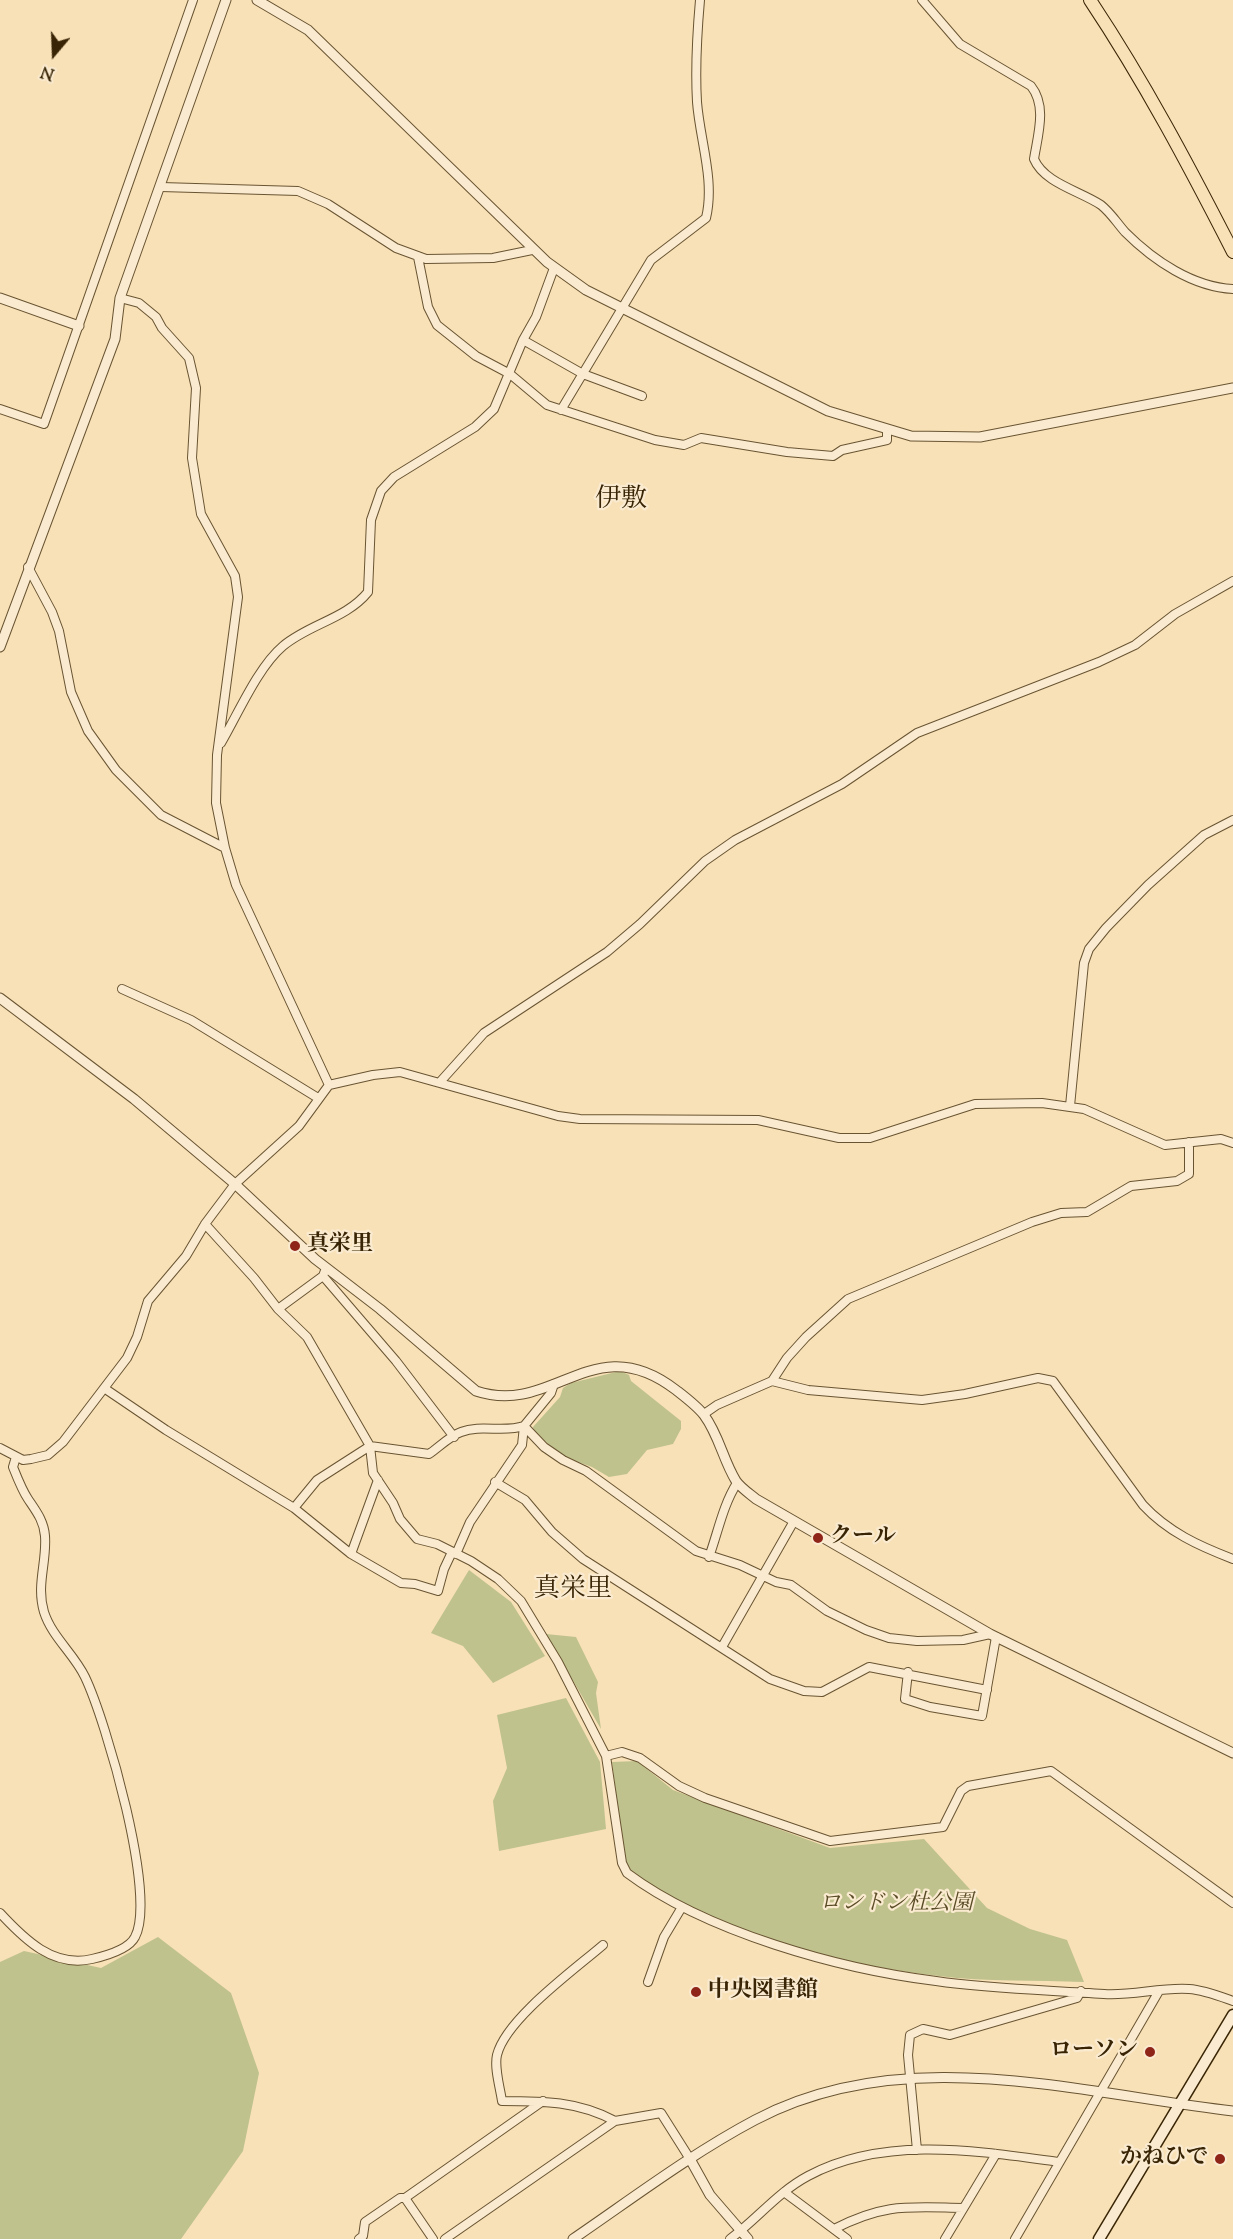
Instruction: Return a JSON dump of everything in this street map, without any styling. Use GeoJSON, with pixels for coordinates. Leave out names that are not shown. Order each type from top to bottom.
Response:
{"type":"FeatureCollection","features":[{"type":"Feature","properties":{"kind":"highway"},"geometry":{"type":"LineString","coordinates":[[1090,0],[1131,62],[1176,140],[1233,252]]}},
{"type":"Feature","properties":{"kind":"main road"},"geometry":{"type":"LineString","coordinates":[[1100,2239],[1233,2014]]}},
{"type":"Feature","properties":{"kind":"street"},"geometry":{"type":"LineString","coordinates":[[0,409],[44,424],[193,0]]}},
{"type":"Feature","properties":{"kind":"street"},"geometry":{"type":"LineString","coordinates":[[0,647],[115,339],[120,298],[226,0]]}},
{"type":"Feature","properties":{"kind":"street"},"geometry":{"type":"LineString","coordinates":[[257,0],[308,30],[554,268],[586,290],[828,411],[887,431],[911,436],[980,437],[1233,388]]}},
{"type":"Feature","properties":{"kind":"street"},"geometry":{"type":"LineString","coordinates":[[561,410],[651,260],[706,218],[710,188],[697,103],[696,43],[700,0]]}},
{"type":"Feature","properties":{"kind":"street"},"geometry":{"type":"LineString","coordinates":[[922,0],[960,44],[1031,86],[1039,96],[1041,109],[1034,159],[1044,173],[1112,214],[1124,231],[1162,262],[1204,285],[1233,289]]}},
{"type":"Feature","properties":{"kind":"street"},"geometry":{"type":"LineString","coordinates":[[161,187],[298,191],[328,204],[396,248],[418,257],[455,260],[493,258],[532,249]]}},
{"type":"Feature","properties":{"kind":"street"},"geometry":{"type":"LineString","coordinates":[[418,257],[428,307],[437,325],[476,356],[510,374],[547,405],[655,440],[684,446],[701,438],[788,452],[833,456],[842,450],[887,440],[887,431]]}},
{"type":"Feature","properties":{"kind":"street"},"geometry":{"type":"LineString","coordinates":[[220,744],[278,651],[296,637],[342,614],[368,592],[371,520],[381,491],[394,477],[475,428],[494,409],[523,340],[536,317],[554,268]]}},
{"type":"Feature","properties":{"kind":"street"},"geometry":{"type":"LineString","coordinates":[[0,298],[79,326]]}},
{"type":"Feature","properties":{"kind":"street"},"geometry":{"type":"LineString","coordinates":[[120,298],[139,303],[156,316],[162,328],[189,358],[194,374],[196,388],[192,458],[195,484],[201,514],[234,576],[238,597],[215,783],[225,848],[236,885],[329,1085]]}},
{"type":"Feature","properties":{"kind":"street"},"geometry":{"type":"LineString","coordinates":[[523,340],[583,375],[642,396]]}},
{"type":"Feature","properties":{"kind":"street"},"geometry":{"type":"LineString","coordinates":[[28,567],[52,612],[59,631],[71,692],[93,739],[123,778],[161,815],[225,848]]}},
{"type":"Feature","properties":{"kind":"street"},"geometry":{"type":"LineString","coordinates":[[440,1082],[484,1033],[607,952],[640,924],[705,861],[735,840],[842,784],[917,733],[1099,662],[1135,645],[1175,614],[1233,581]]}},
{"type":"Feature","properties":{"kind":"street"},"geometry":{"type":"LineString","coordinates":[[1070,1106],[1084,963],[1089,949],[1148,885],[1204,835],[1233,820]]}},
{"type":"Feature","properties":{"kind":"street"},"geometry":{"type":"LineString","coordinates":[[122,989],[191,1020],[318,1098]]}},
{"type":"Feature","properties":{"kind":"street"},"geometry":{"type":"LineString","coordinates":[[0,998],[134,1100],[235,1184],[325,1272],[454,1437]]}},
{"type":"Feature","properties":{"kind":"street"},"geometry":{"type":"LineString","coordinates":[[0,1448],[16,1457],[31,1460],[55,1450],[82,1420],[132,1348],[148,1301],[186,1256],[205,1224],[235,1184],[285,1141],[329,1085],[373,1075],[400,1072],[569,1118],[758,1120],[839,1138],[870,1138],[975,1104],[1042,1103],[1070,1106],[1111,1119],[1139,1136],[1165,1145],[1221,1139],[1233,1143]]}},
{"type":"Feature","properties":{"kind":"street"},"geometry":{"type":"LineString","coordinates":[[704,1414],[772,1381],[787,1358],[806,1337],[848,1299],[1032,1222],[1061,1213],[1086,1212],[1131,1186],[1182,1180],[1189,1173],[1189,1142]]}},
{"type":"Feature","properties":{"kind":"street"},"geometry":{"type":"LineString","coordinates":[[205,1224],[254,1278],[278,1309],[308,1337],[370,1446],[374,1473],[400,1518],[417,1539],[454,1553],[498,1579],[521,1601],[558,1662],[606,1755],[622,1863],[627,1874],[682,1907],[724,1927],[881,1972],[937,1982],[1123,1995],[1189,1989],[1233,2001]]}},
{"type":"Feature","properties":{"kind":"street"},"geometry":{"type":"LineString","coordinates":[[278,1309],[325,1272]]}},
{"type":"Feature","properties":{"kind":"street"},"geometry":{"type":"LineString","coordinates":[[325,1272],[380,1309],[476,1391],[489,1396],[528,1394],[604,1367],[623,1366],[660,1379],[704,1414],[737,1483],[756,1499],[993,1635],[1233,1753]]}},
{"type":"Feature","properties":{"kind":"street"},"geometry":{"type":"LineString","coordinates":[[772,1381],[808,1390],[922,1400],[965,1394],[1038,1378],[1053,1381],[1156,1520],[1176,1534],[1233,1559]]}},
{"type":"Feature","properties":{"kind":"street"},"geometry":{"type":"LineString","coordinates":[[294,1508],[317,1480],[370,1446],[429,1454],[461,1432],[487,1428],[512,1430],[524,1426],[551,1393],[554,1384]]}},
{"type":"Feature","properties":{"kind":"street"},"geometry":{"type":"LineString","coordinates":[[104,1388],[166,1430],[294,1508],[351,1554],[401,1583],[416,1584],[438,1591],[444,1569],[470,1522],[522,1445],[524,1426]]}},
{"type":"Feature","properties":{"kind":"street"},"geometry":{"type":"LineString","coordinates":[[524,1426],[544,1447],[562,1460],[586,1471],[632,1506],[709,1557],[763,1575],[776,1582],[791,1585],[827,1611],[889,1638],[963,1640],[993,1635]]}},
{"type":"Feature","properties":{"kind":"street"},"geometry":{"type":"LineString","coordinates":[[0,1913],[35,1947],[67,1961],[79,1961],[111,1953],[130,1943],[141,1919],[134,1854],[101,1716],[84,1676],[56,1636],[45,1613],[40,1590],[44,1525],[13,1467],[16,1457]]}},
{"type":"Feature","properties":{"kind":"street"},"geometry":{"type":"LineString","coordinates":[[351,1554],[378,1480]]}},
{"type":"Feature","properties":{"kind":"street"},"geometry":{"type":"LineString","coordinates":[[495,1482],[525,1500],[552,1532],[583,1559],[770,1679],[814,1693],[822,1692],[869,1666],[908,1672],[987,1690]]}},
{"type":"Feature","properties":{"kind":"street"},"geometry":{"type":"LineString","coordinates":[[709,1557],[724,1518],[726,1502],[737,1483]]}},
{"type":"Feature","properties":{"kind":"street"},"geometry":{"type":"LineString","coordinates":[[722,1647],[794,1521]]}},
{"type":"Feature","properties":{"kind":"street"},"geometry":{"type":"LineString","coordinates":[[908,1672],[905,1699],[930,1707],[982,1716],[993,1635]]}},
{"type":"Feature","properties":{"kind":"street"},"geometry":{"type":"LineString","coordinates":[[606,1755],[622,1752],[640,1758],[679,1786],[705,1798],[830,1840],[943,1827],[961,1791],[968,1786],[1051,1771],[1233,1903]]}},
{"type":"Feature","properties":{"kind":"street"},"geometry":{"type":"LineString","coordinates":[[648,1982],[664,1937],[682,1907]]}},
{"type":"Feature","properties":{"kind":"street"},"geometry":{"type":"LineString","coordinates":[[603,1945],[522,2016],[503,2038],[496,2057],[502,2101],[544,2101],[592,2109],[615,2121]]}},
{"type":"Feature","properties":{"kind":"street"},"geometry":{"type":"LineString","coordinates":[[917,2150],[908,2055],[910,2035],[923,2029],[950,2035],[1077,1998],[1081,1991]]}},
{"type":"Feature","properties":{"kind":"street"},"geometry":{"type":"LineString","coordinates":[[1015,2239],[1159,1991]]}},
{"type":"Feature","properties":{"kind":"street"},"geometry":{"type":"LineString","coordinates":[[573,2239],[690,2159],[756,2119],[801,2100],[852,2086],[910,2078],[982,2078],[1233,2111]]}},
{"type":"Feature","properties":{"kind":"street"},"geometry":{"type":"LineString","coordinates":[[359,2239],[363,2236],[365,2222],[400,2198],[405,2198],[544,2101]]}},
{"type":"Feature","properties":{"kind":"street"},"geometry":{"type":"LineString","coordinates":[[445,2239],[615,2121],[661,2113],[710,2195],[748,2239]]}},
{"type":"Feature","properties":{"kind":"street"},"geometry":{"type":"LineString","coordinates":[[730,2239],[784,2192],[808,2176],[839,2162],[917,2150],[996,2154],[1059,2162]]}},
{"type":"Feature","properties":{"kind":"street"},"geometry":{"type":"LineString","coordinates":[[945,2239],[996,2154]]}},
{"type":"Feature","properties":{"kind":"street"},"geometry":{"type":"LineString","coordinates":[[784,2192],[847,2239]]}},
{"type":"Feature","properties":{"kind":"street"},"geometry":{"type":"LineString","coordinates":[[405,2198],[433,2239]]}},
{"type":"Feature","properties":{"kind":"street"},"geometry":{"type":"LineString","coordinates":[[834,2229],[862,2214],[898,2206],[963,2208]]}},
{"type":"Feature","properties":{"kind":"green space"},"geometry":{"type":"Polygon","coordinates":[[[620,1371],[629,1375],[631,1381],[681,1421],[681,1429],[673,1444],[647,1450],[627,1474],[609,1477],[592,1467],[564,1457],[534,1432],[533,1427],[560,1397],[563,1388],[571,1383],[620,1371]]]}},
{"type":"Feature","properties":{"kind":"green space"},"geometry":{"type":"Polygon","coordinates":[[[469,1570],[511,1602],[545,1656],[493,1683],[463,1646],[431,1633],[469,1570]]]}},
{"type":"Feature","properties":{"kind":"green space"},"geometry":{"type":"Polygon","coordinates":[[[546,1634],[576,1637],[598,1682],[596,1693],[601,1729],[546,1634]]]}},
{"type":"Feature","properties":{"kind":"green space"},"geometry":{"type":"Polygon","coordinates":[[[566,1698],[600,1762],[606,1829],[499,1851],[493,1801],[507,1768],[497,1715],[566,1698]]]}},
{"type":"Feature","properties":{"kind":"green space","name":"ロンドン杜公園"},"geometry":{"type":"Polygon","coordinates":[[[637,1761],[673,1790],[830,1848],[924,1839],[987,1908],[1030,1929],[1067,1940],[1084,1982],[957,1978],[906,1972],[838,1959],[739,1927],[663,1893],[634,1875],[625,1861],[612,1762],[637,1761]]]}},
{"type":"Feature","properties":{"kind":"green space"},"geometry":{"type":"Polygon","coordinates":[[[158,1937],[231,1993],[259,2073],[243,2151],[181,2239],[0,2239],[0,1962],[24,1951],[101,1968],[158,1937]]]}},
{"type":"Feature","properties":{"kind":"place","name":"真栄里"},"geometry":{"type":"Point","coordinates":[295,1246]}},
{"type":"Feature","properties":{"kind":"place","name":"クール"},"geometry":{"type":"Point","coordinates":[818,1538]}},
{"type":"Feature","properties":{"kind":"place","name":"中央図書館"},"geometry":{"type":"Point","coordinates":[696,1992]}},
{"type":"Feature","properties":{"kind":"place","name":"ローソン"},"geometry":{"type":"Point","coordinates":[1150,2052]}},
{"type":"Feature","properties":{"kind":"place","name":"かねひで"},"geometry":{"type":"Point","coordinates":[1220,2159]}},
{"type":"Feature","properties":{"kind":"district","name":"伊敷"},"geometry":{"type":"Point","coordinates":[621,502]}},
{"type":"Feature","properties":{"kind":"district","name":"真栄里"},"geometry":{"type":"Point","coordinates":[573,1592]}}]}
